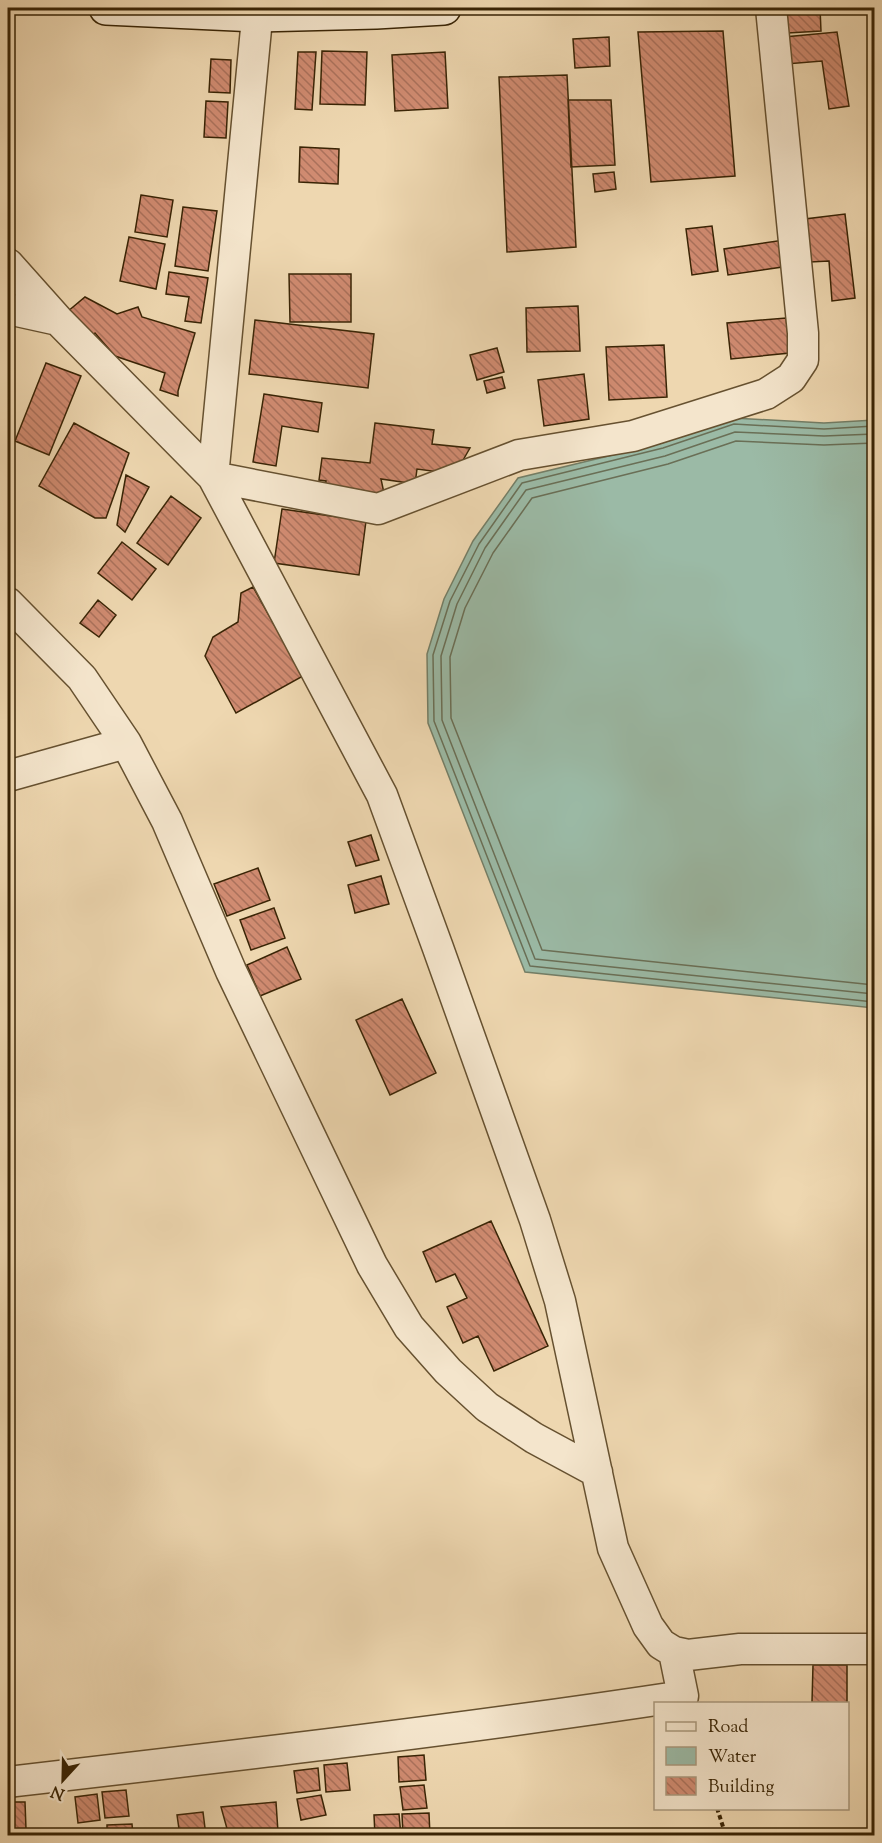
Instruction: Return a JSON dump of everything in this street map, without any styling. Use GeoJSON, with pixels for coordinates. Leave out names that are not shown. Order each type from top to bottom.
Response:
{"type":"FeatureCollection","features":[{"type":"Feature","properties":{"kind":"street"},"geometry":{"type":"LineString","coordinates":[[106,8],[376,12],[444,8]]}},
{"type":"Feature","properties":{"kind":"street"},"geometry":{"type":"LineString","coordinates":[[213,477],[378,509],[519,455],[633,436],[766,394],[791,378],[803,360],[803,333],[771,8]]}},
{"type":"Feature","properties":{"kind":"street"},"geometry":{"type":"LineString","coordinates":[[213,477],[258,11]]}},
{"type":"Feature","properties":{"kind":"street"},"geometry":{"type":"LineString","coordinates":[[8,264],[58,320],[213,477],[382,795],[535,1220],[560,1301],[613,1548],[648,1626],[661,1644],[674,1652],[688,1655],[740,1649],[874,1649]]}},
{"type":"Feature","properties":{"kind":"street"},"geometry":{"type":"LineString","coordinates":[[8,309],[58,320]]}},
{"type":"Feature","properties":{"kind":"street"},"geometry":{"type":"LineString","coordinates":[[8,603],[82,678],[126,743],[167,820],[231,971],[372,1265],[409,1327],[448,1371],[487,1407],[534,1438],[597,1472]]}},
{"type":"Feature","properties":{"kind":"street"},"geometry":{"type":"LineString","coordinates":[[8,776],[126,743]]}},
{"type":"Feature","properties":{"kind":"street"},"geometry":{"type":"LineString","coordinates":[[8,1782],[283,1750],[572,1713],[683,1696],[674,1652]]}},
{"type":"Feature","properties":{"kind":"path"},"geometry":{"type":"LineString","coordinates":[[717,1810],[726,1836]]}},
{"type":"Feature","properties":{"kind":"water"},"geometry":{"type":"Polygon","coordinates":[[[733,418],[824,423],[874,420],[874,1008],[525,972],[428,723],[427,654],[444,599],[473,541],[518,478],[662,443],[733,418]]]}},
{"type":"Feature","properties":{"kind":"building"},"geometry":{"type":"Polygon","coordinates":[[[787,8],[820,8],[821,31],[788,33],[787,8]]]}},
{"type":"Feature","properties":{"kind":"building"},"geometry":{"type":"Polygon","coordinates":[[[723,31],[735,176],[651,182],[638,32],[723,31]]]}},
{"type":"Feature","properties":{"kind":"building"},"geometry":{"type":"Polygon","coordinates":[[[837,32],[849,106],[829,109],[822,61],[786,64],[784,37],[837,32]]]}},
{"type":"Feature","properties":{"kind":"building"},"geometry":{"type":"Polygon","coordinates":[[[609,37],[610,66],[575,68],[573,39],[609,37]]]}},
{"type":"Feature","properties":{"kind":"building"},"geometry":{"type":"Polygon","coordinates":[[[322,51],[367,52],[365,105],[320,104],[322,51]]]}},
{"type":"Feature","properties":{"kind":"building"},"geometry":{"type":"Polygon","coordinates":[[[298,52],[316,52],[312,110],[295,109],[298,52]]]}},
{"type":"Feature","properties":{"kind":"building"},"geometry":{"type":"Polygon","coordinates":[[[445,52],[448,108],[395,111],[392,55],[445,52]]]}},
{"type":"Feature","properties":{"kind":"building"},"geometry":{"type":"Polygon","coordinates":[[[211,59],[231,60],[230,93],[209,92],[211,59]]]}},
{"type":"Feature","properties":{"kind":"building"},"geometry":{"type":"Polygon","coordinates":[[[567,75],[576,247],[507,252],[499,77],[567,75]]]}},
{"type":"Feature","properties":{"kind":"building"},"geometry":{"type":"Polygon","coordinates":[[[568,100],[611,100],[615,165],[571,167],[568,100]]]}},
{"type":"Feature","properties":{"kind":"building"},"geometry":{"type":"Polygon","coordinates":[[[206,101],[228,102],[226,138],[204,137],[206,101]]]}},
{"type":"Feature","properties":{"kind":"building"},"geometry":{"type":"Polygon","coordinates":[[[300,147],[339,149],[338,184],[299,182],[300,147]]]}},
{"type":"Feature","properties":{"kind":"building"},"geometry":{"type":"Polygon","coordinates":[[[614,172],[616,189],[595,192],[593,174],[614,172]]]}},
{"type":"Feature","properties":{"kind":"building"},"geometry":{"type":"Polygon","coordinates":[[[141,195],[173,200],[167,237],[135,232],[141,195]]]}},
{"type":"Feature","properties":{"kind":"building"},"geometry":{"type":"Polygon","coordinates":[[[183,207],[217,211],[208,271],[175,266],[183,207]]]}},
{"type":"Feature","properties":{"kind":"building"},"geometry":{"type":"Polygon","coordinates":[[[845,214],[855,298],[832,301],[829,261],[810,262],[805,219],[845,214]]]}},
{"type":"Feature","properties":{"kind":"building"},"geometry":{"type":"Polygon","coordinates":[[[712,226],[718,271],[692,275],[686,229],[712,226]]]}},
{"type":"Feature","properties":{"kind":"building"},"geometry":{"type":"Polygon","coordinates":[[[129,237],[165,244],[156,289],[120,281],[129,237]]]}},
{"type":"Feature","properties":{"kind":"building"},"geometry":{"type":"Polygon","coordinates":[[[784,240],[789,266],[728,275],[724,249],[784,240]]]}},
{"type":"Feature","properties":{"kind":"building"},"geometry":{"type":"Polygon","coordinates":[[[169,272],[208,278],[201,323],[185,321],[189,297],[166,294],[169,272]]]}},
{"type":"Feature","properties":{"kind":"building"},"geometry":{"type":"Polygon","coordinates":[[[289,274],[351,274],[351,322],[290,322],[289,274]]]}},
{"type":"Feature","properties":{"kind":"building"},"geometry":{"type":"Polygon","coordinates":[[[85,297],[117,314],[138,307],[142,317],[195,333],[178,396],[160,390],[165,373],[115,356],[95,333],[89,339],[67,312],[85,297]]]}},
{"type":"Feature","properties":{"kind":"building"},"geometry":{"type":"Polygon","coordinates":[[[578,306],[580,351],[527,352],[526,308],[578,306]]]}},
{"type":"Feature","properties":{"kind":"building"},"geometry":{"type":"Polygon","coordinates":[[[786,318],[790,353],[731,359],[727,323],[786,318]]]}},
{"type":"Feature","properties":{"kind":"building"},"geometry":{"type":"Polygon","coordinates":[[[255,320],[374,334],[368,388],[249,374],[255,320]]]}},
{"type":"Feature","properties":{"kind":"building"},"geometry":{"type":"Polygon","coordinates":[[[664,345],[667,397],[609,400],[606,347],[664,345]]]}},
{"type":"Feature","properties":{"kind":"building"},"geometry":{"type":"Polygon","coordinates":[[[497,348],[504,372],[477,380],[470,355],[497,348]]]}},
{"type":"Feature","properties":{"kind":"building"},"geometry":{"type":"Polygon","coordinates":[[[46,363],[81,376],[49,455],[15,441],[46,363]]]}},
{"type":"Feature","properties":{"kind":"building"},"geometry":{"type":"Polygon","coordinates":[[[584,374],[589,419],[544,426],[538,380],[584,374]]]}},
{"type":"Feature","properties":{"kind":"building"},"geometry":{"type":"Polygon","coordinates":[[[502,377],[505,388],[487,393],[484,381],[502,377]]]}},
{"type":"Feature","properties":{"kind":"building"},"geometry":{"type":"Polygon","coordinates":[[[264,394],[322,403],[318,432],[282,426],[276,466],[253,462],[264,394]]]}},
{"type":"Feature","properties":{"kind":"building"},"geometry":{"type":"Polygon","coordinates":[[[74,423],[129,453],[106,518],[95,518],[39,486],[74,423]]]}},
{"type":"Feature","properties":{"kind":"building"},"geometry":{"type":"Polygon","coordinates":[[[375,423],[434,430],[432,444],[470,448],[455,474],[417,469],[415,484],[381,479],[385,498],[325,491],[326,481],[319,480],[322,458],[370,463],[375,423]]]}},
{"type":"Feature","properties":{"kind":"building"},"geometry":{"type":"Polygon","coordinates":[[[126,475],[149,487],[125,532],[117,525],[126,475]]]}},
{"type":"Feature","properties":{"kind":"building"},"geometry":{"type":"Polygon","coordinates":[[[171,496],[201,518],[168,565],[137,543],[171,496]]]}},
{"type":"Feature","properties":{"kind":"building"},"geometry":{"type":"Polygon","coordinates":[[[282,509],[366,521],[359,575],[274,563],[282,509]]]}},
{"type":"Feature","properties":{"kind":"building"},"geometry":{"type":"Polygon","coordinates":[[[122,542],[156,569],[132,600],[98,573],[122,542]]]}},
{"type":"Feature","properties":{"kind":"building"},"geometry":{"type":"Polygon","coordinates":[[[253,587],[303,676],[236,713],[205,656],[213,637],[238,622],[241,593],[253,587]]]}},
{"type":"Feature","properties":{"kind":"building"},"geometry":{"type":"Polygon","coordinates":[[[98,600],[116,615],[99,637],[80,623],[98,600]]]}},
{"type":"Feature","properties":{"kind":"building"},"geometry":{"type":"Polygon","coordinates":[[[371,835],[379,860],[356,866],[348,842],[371,835]]]}},
{"type":"Feature","properties":{"kind":"building"},"geometry":{"type":"Polygon","coordinates":[[[258,868],[270,900],[227,916],[214,884],[258,868]]]}},
{"type":"Feature","properties":{"kind":"building"},"geometry":{"type":"Polygon","coordinates":[[[381,876],[389,904],[355,913],[348,885],[381,876]]]}},
{"type":"Feature","properties":{"kind":"building"},"geometry":{"type":"Polygon","coordinates":[[[274,908],[285,938],[251,950],[240,920],[274,908]]]}},
{"type":"Feature","properties":{"kind":"building"},"geometry":{"type":"Polygon","coordinates":[[[287,947],[301,979],[260,996],[247,965],[287,947]]]}},
{"type":"Feature","properties":{"kind":"building"},"geometry":{"type":"Polygon","coordinates":[[[402,999],[436,1073],[390,1095],[356,1020],[402,999]]]}},
{"type":"Feature","properties":{"kind":"building"},"geometry":{"type":"Polygon","coordinates":[[[491,1221],[548,1346],[494,1371],[478,1336],[463,1343],[447,1307],[467,1298],[455,1274],[436,1282],[423,1252],[491,1221]]]}},
{"type":"Feature","properties":{"kind":"building"},"geometry":{"type":"Polygon","coordinates":[[[813,1665],[847,1665],[847,1702],[812,1702],[813,1665]]]}},
{"type":"Feature","properties":{"kind":"building"},"geometry":{"type":"Polygon","coordinates":[[[424,1755],[426,1780],[399,1782],[398,1757],[424,1755]]]}},
{"type":"Feature","properties":{"kind":"building"},"geometry":{"type":"Polygon","coordinates":[[[347,1763],[350,1790],[326,1792],[324,1765],[347,1763]]]}},
{"type":"Feature","properties":{"kind":"building"},"geometry":{"type":"Polygon","coordinates":[[[318,1768],[320,1790],[297,1793],[294,1771],[318,1768]]]}},
{"type":"Feature","properties":{"kind":"building"},"geometry":{"type":"Polygon","coordinates":[[[424,1785],[427,1808],[403,1810],[400,1787],[424,1785]]]}},
{"type":"Feature","properties":{"kind":"building"},"geometry":{"type":"Polygon","coordinates":[[[126,1790],[129,1816],[105,1818],[102,1792],[126,1790]]]}},
{"type":"Feature","properties":{"kind":"building"},"geometry":{"type":"Polygon","coordinates":[[[97,1794],[100,1820],[78,1823],[75,1797],[97,1794]]]}},
{"type":"Feature","properties":{"kind":"building"},"geometry":{"type":"Polygon","coordinates":[[[321,1795],[326,1815],[301,1820],[297,1799],[321,1795]]]}},
{"type":"Feature","properties":{"kind":"building"},"geometry":{"type":"Polygon","coordinates":[[[8,1802],[25,1802],[26,1829],[8,1832],[8,1802]]]}},
{"type":"Feature","properties":{"kind":"building"},"geometry":{"type":"Polygon","coordinates":[[[276,1802],[278,1832],[229,1836],[221,1807],[276,1802]]]}},
{"type":"Feature","properties":{"kind":"building"},"geometry":{"type":"Polygon","coordinates":[[[203,1812],[206,1836],[180,1836],[177,1815],[203,1812]]]}},
{"type":"Feature","properties":{"kind":"building"},"geometry":{"type":"Polygon","coordinates":[[[429,1813],[430,1836],[403,1836],[402,1814],[429,1813]]]}},
{"type":"Feature","properties":{"kind":"building"},"geometry":{"type":"Polygon","coordinates":[[[399,1814],[401,1836],[375,1836],[374,1815],[399,1814]]]}},
{"type":"Feature","properties":{"kind":"building"},"geometry":{"type":"Polygon","coordinates":[[[132,1824],[133,1836],[107,1836],[107,1825],[132,1824]]]}}]}
